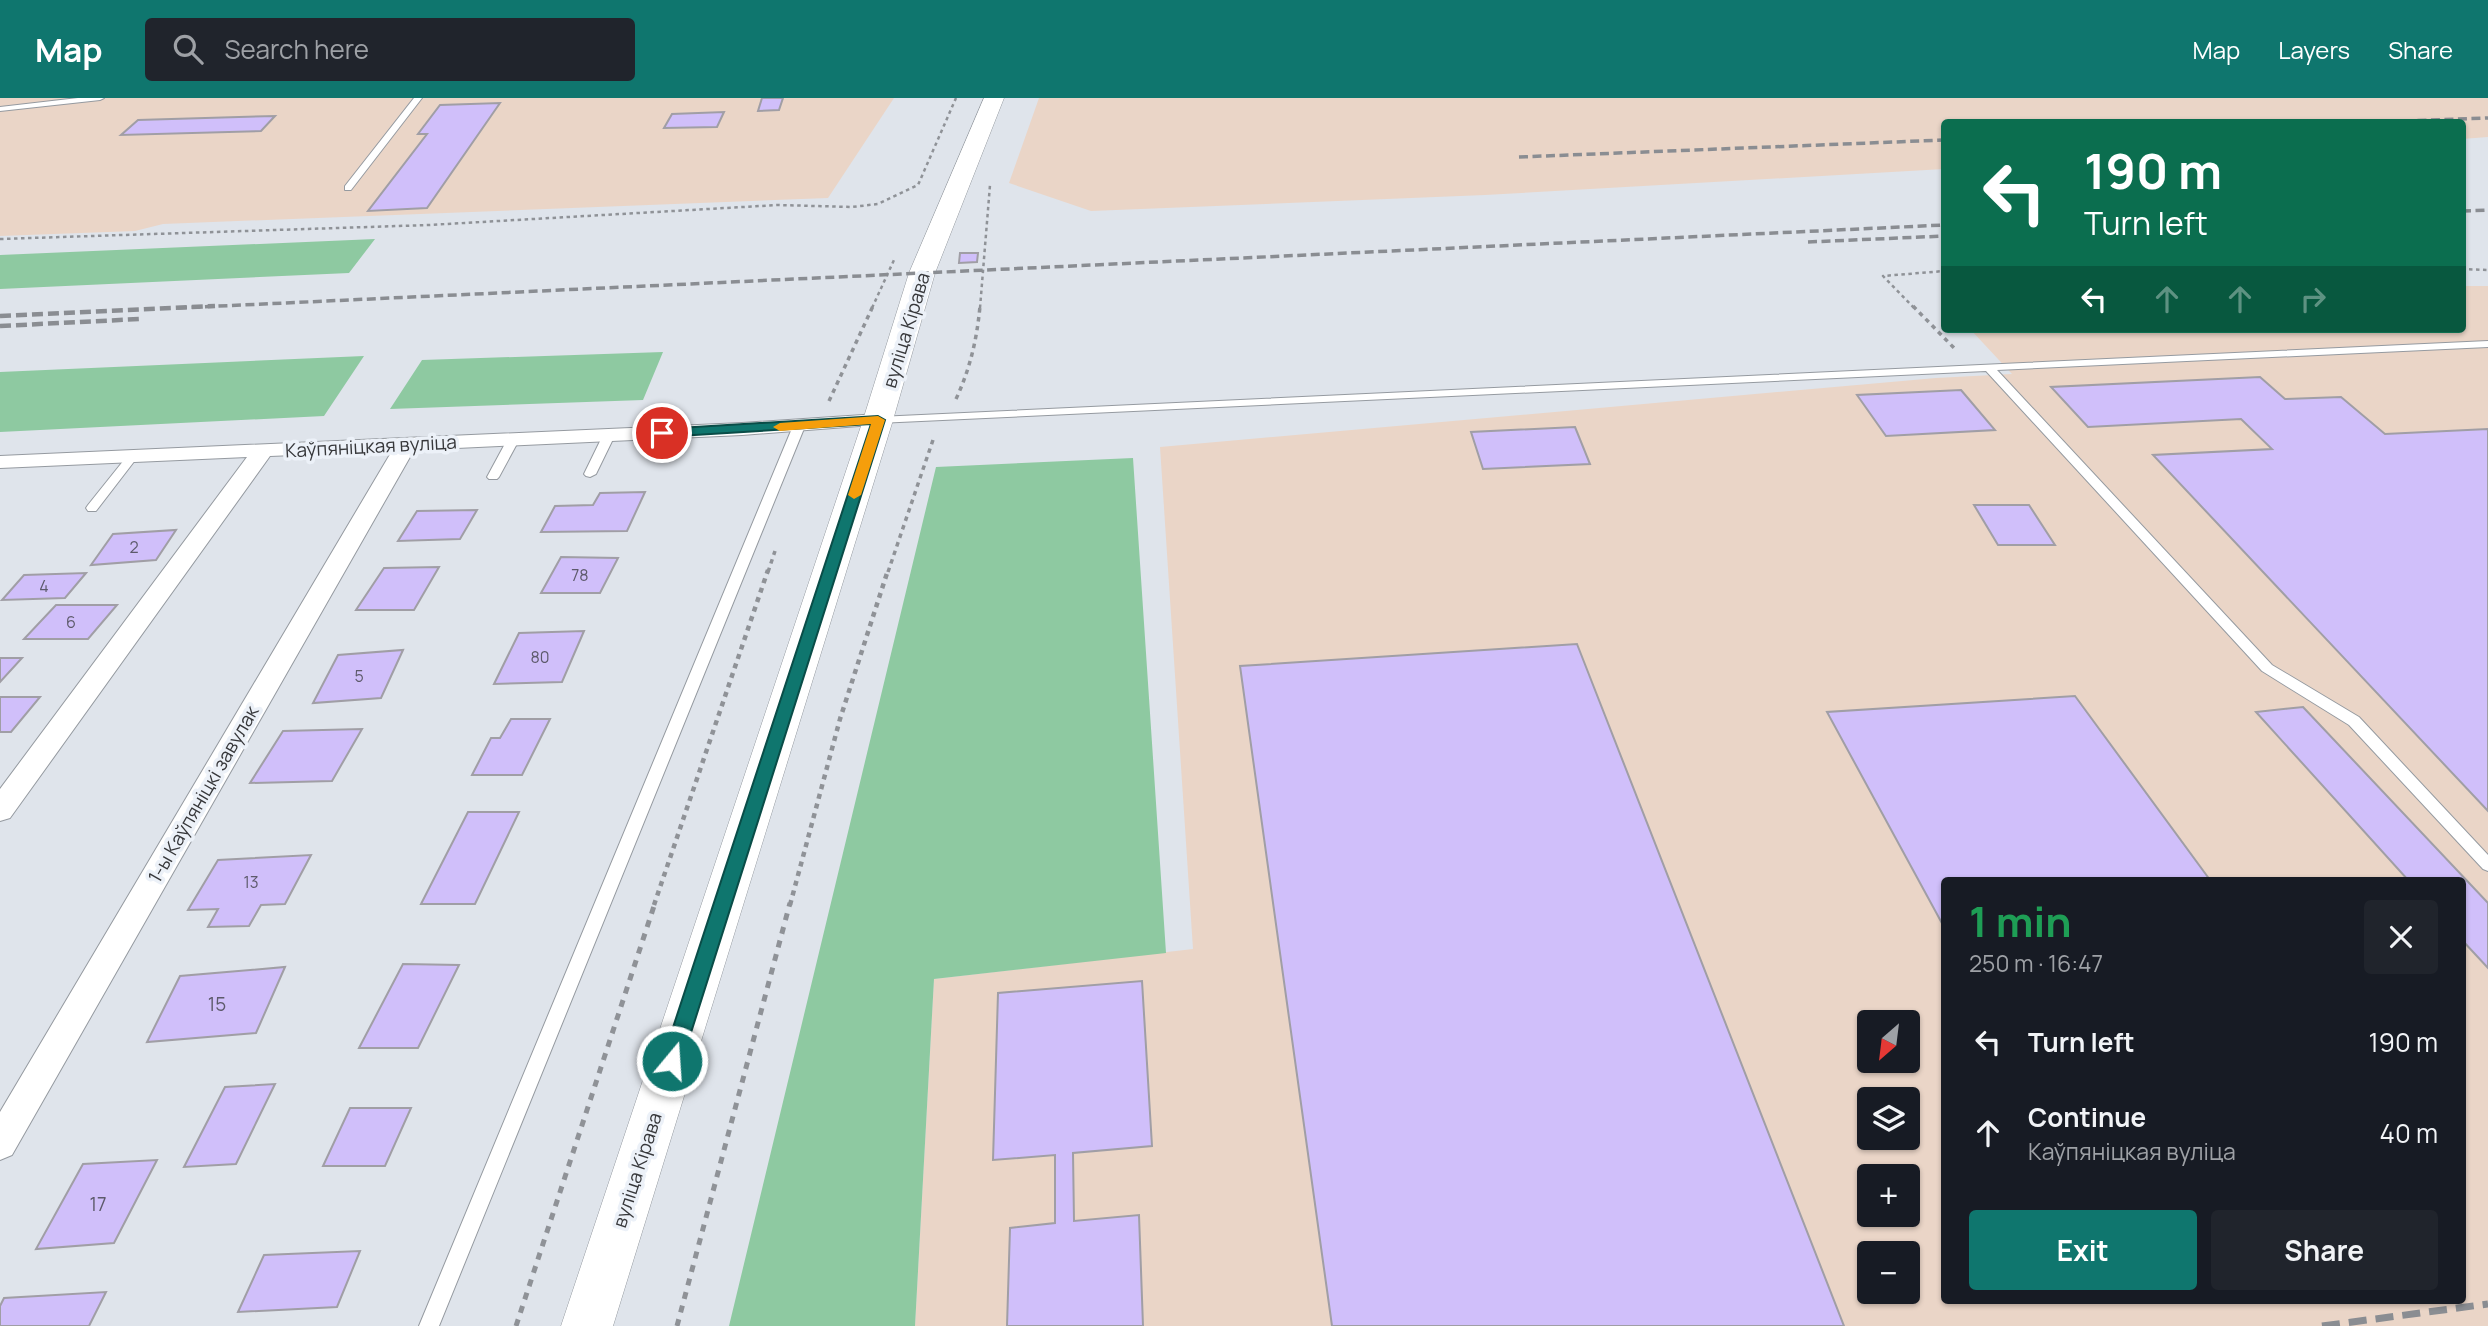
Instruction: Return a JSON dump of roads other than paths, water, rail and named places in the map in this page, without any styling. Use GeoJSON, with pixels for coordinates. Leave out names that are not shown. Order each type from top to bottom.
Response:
{"type":"FeatureCollection","features":[{"type":"Feature","properties":{"kind":"main road","name":"вуліца Кірава"},"geometry":{"type":"LineString","coordinates":[[587,1326],[878,420],[922,273],[994,98]]}},
{"type":"Feature","properties":{"kind":"street","name":"Каўпяніцкая вуліца"},"geometry":{"type":"LineString","coordinates":[[0,462],[513,440],[878,420]]}},
{"type":"Feature","properties":{"kind":"street","name":"1-ы Каўпяніцкі завулак"},"geometry":{"type":"LineString","coordinates":[[0,1144],[405,444]]}},
{"type":"Feature","properties":{"kind":"street"},"geometry":{"type":"LineString","coordinates":[[0,810],[263,451]]}},
{"type":"Feature","properties":{"kind":"lane"},"geometry":{"type":"LineString","coordinates":[[0,108],[100,98]]}},
{"type":"Feature","properties":{"kind":"lane"},"geometry":{"type":"LineString","coordinates":[[348,188],[418,98]]}},
{"type":"Feature","properties":{"kind":"lane"},"geometry":{"type":"LineString","coordinates":[[878,420],[2488,344]]}},
{"type":"Feature","properties":{"kind":"lane"},"geometry":{"type":"LineString","coordinates":[[1989,368],[2267,668],[2354,721],[2488,865]]}},
{"type":"Feature","properties":{"kind":"lane"},"geometry":{"type":"LineString","coordinates":[[429,1326],[809,425]]}},
{"type":"Feature","properties":{"kind":"lane"},"geometry":{"type":"LineString","coordinates":[[590,474],[609,435]]}},
{"type":"Feature","properties":{"kind":"lane"},"geometry":{"type":"LineString","coordinates":[[493,477],[513,440]]}},
{"type":"Feature","properties":{"kind":"lane"},"geometry":{"type":"LineString","coordinates":[[92,508],[132,457]]}},
{"type":"Feature","properties":{"kind":"railway"},"geometry":{"type":"LineString","coordinates":[[2460,119],[2488,118]]}},
{"type":"Feature","properties":{"kind":"railway"},"geometry":{"type":"LineString","coordinates":[[1519,157],[1941,140]]}},
{"type":"Feature","properties":{"kind":"railway"},"geometry":{"type":"LineString","coordinates":[[2466,211],[2488,210]]}},
{"type":"Feature","properties":{"kind":"railway"},"geometry":{"type":"LineString","coordinates":[[178,308],[1941,225]]}},
{"type":"Feature","properties":{"kind":"railway"},"geometry":{"type":"LineString","coordinates":[[1808,242],[1941,236]]}},
{"type":"Feature","properties":{"kind":"railway"},"geometry":{"type":"LineString","coordinates":[[0,316],[215,306]]}},
{"type":"Feature","properties":{"kind":"railway"},"geometry":{"type":"LineString","coordinates":[[0,326],[140,319]]}},
{"type":"Feature","properties":{"kind":"railway"},"geometry":{"type":"LineString","coordinates":[[2322,1326],[2488,1304]]}}]}
